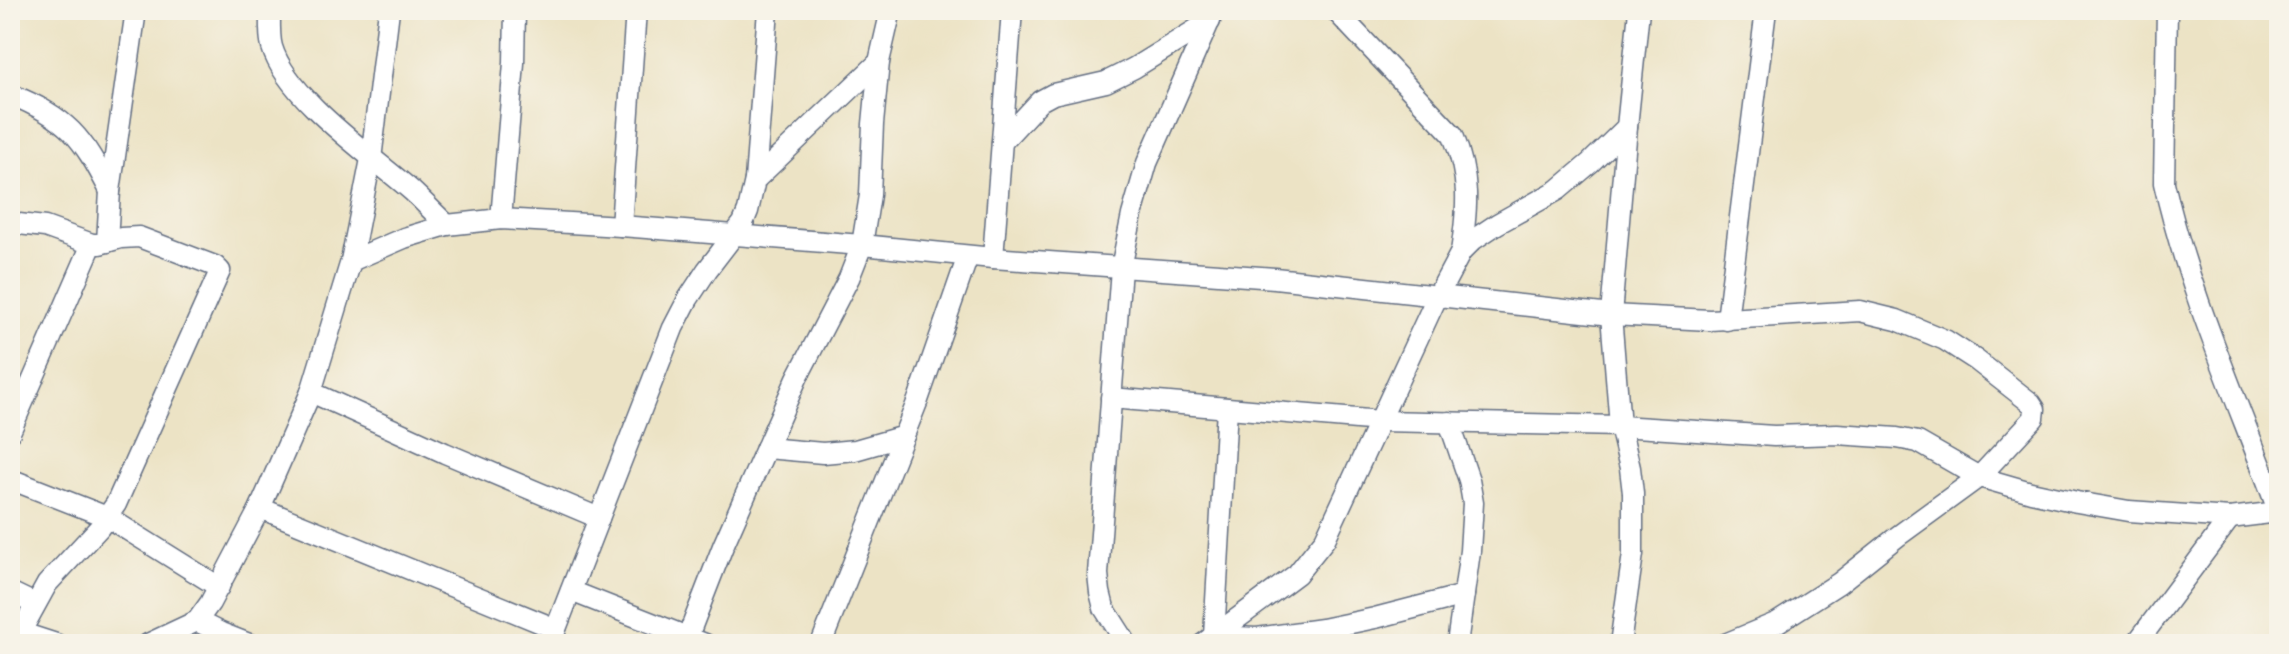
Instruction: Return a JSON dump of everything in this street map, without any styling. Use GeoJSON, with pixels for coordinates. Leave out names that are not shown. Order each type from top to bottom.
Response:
{"type":"FeatureCollection","features":[{"type":"Feature","properties":{"kind":"street"},"geometry":{"type":"LineString","coordinates":[[10,432],[100,243],[136,10]]}},
{"type":"Feature","properties":{"kind":"street"},"geometry":{"type":"LineString","coordinates":[[270,10],[272,45],[279,62],[300,93],[447,225]]}},
{"type":"Feature","properties":{"kind":"street"},"geometry":{"type":"LineString","coordinates":[[148,644],[197,621],[219,587],[260,508],[311,392],[351,261],[371,159],[389,10]]}},
{"type":"Feature","properties":{"kind":"street"},"geometry":{"type":"LineString","coordinates":[[501,219],[514,63],[515,10]]}},
{"type":"Feature","properties":{"kind":"street"},"geometry":{"type":"LineString","coordinates":[[621,226],[636,10]]}},
{"type":"Feature","properties":{"kind":"street"},"geometry":{"type":"LineString","coordinates":[[260,508],[553,636],[673,328],[707,270],[735,234],[748,211],[755,180],[768,10]]}},
{"type":"Feature","properties":{"kind":"street"},"geometry":{"type":"LineString","coordinates":[[571,591],[693,642],[723,546],[797,378],[849,278],[862,245],[870,195],[879,62],[891,10]]}},
{"type":"Feature","properties":{"kind":"street"},"geometry":{"type":"LineString","coordinates":[[993,258],[1012,10]]}},
{"type":"Feature","properties":{"kind":"street"},"geometry":{"type":"LineString","coordinates":[[1335,10],[1453,135],[1467,182],[1461,252]]}},
{"type":"Feature","properties":{"kind":"street"},"geometry":{"type":"LineString","coordinates":[[1620,644],[1633,554],[1633,493],[1620,426],[1611,315],[1639,10]]}},
{"type":"Feature","properties":{"kind":"street"},"geometry":{"type":"LineString","coordinates":[[1727,320],[1766,10]]}},
{"type":"Feature","properties":{"kind":"street"},"geometry":{"type":"LineString","coordinates":[[1111,398],[1380,421],[1620,426],[1774,436],[1837,434],[1897,438],[1918,442],[1979,477],[2031,492],[2129,511],[2230,518],[2279,512],[2210,335],[2166,194],[2163,159],[2167,10]]}},
{"type":"Feature","properties":{"kind":"street"},"geometry":{"type":"LineString","coordinates":[[1002,142],[1040,101],[1053,94],[1106,82],[1134,68],[1214,14]]}},
{"type":"Feature","properties":{"kind":"street"},"geometry":{"type":"LineString","coordinates":[[1127,644],[1104,608],[1098,574],[1121,268],[1147,163],[1214,14]]}},
{"type":"Feature","properties":{"kind":"street"},"geometry":{"type":"LineString","coordinates":[[755,180],[879,62]]}},
{"type":"Feature","properties":{"kind":"street"},"geometry":{"type":"LineString","coordinates":[[10,94],[51,114],[78,135],[110,191]]}},
{"type":"Feature","properties":{"kind":"street"},"geometry":{"type":"LineString","coordinates":[[1208,640],[1297,574],[1325,539],[1437,297],[1461,252],[1497,224],[1558,190],[1627,127]]}},
{"type":"Feature","properties":{"kind":"street"},"geometry":{"type":"LineString","coordinates":[[351,261],[404,238],[447,225],[501,219],[735,234],[968,256],[1275,278],[1611,315],[1727,320],[1860,311],[1897,320],[1945,340],[2031,403],[2035,409],[2034,418],[1979,477],[1809,604],[1778,622],[1725,644]]}},
{"type":"Feature","properties":{"kind":"street"},"geometry":{"type":"LineString","coordinates":[[10,223],[45,227],[100,243],[139,237],[215,266],[220,271],[116,504],[58,571],[16,638],[56,644]]}},
{"type":"Feature","properties":{"kind":"street"},"geometry":{"type":"LineString","coordinates":[[821,644],[904,436],[968,256]]}},
{"type":"Feature","properties":{"kind":"street"},"geometry":{"type":"LineString","coordinates":[[311,392],[599,518]]}},
{"type":"Feature","properties":{"kind":"street"},"geometry":{"type":"LineString","coordinates":[[1208,640],[1227,408]]}},
{"type":"Feature","properties":{"kind":"street"},"geometry":{"type":"LineString","coordinates":[[1449,422],[1469,480],[1473,503],[1470,551],[1457,644]]}},
{"type":"Feature","properties":{"kind":"street"},"geometry":{"type":"LineString","coordinates":[[766,448],[823,453],[855,450],[904,436]]}},
{"type":"Feature","properties":{"kind":"street"},"geometry":{"type":"LineString","coordinates":[[10,479],[107,517],[219,587]]}},
{"type":"Feature","properties":{"kind":"street"},"geometry":{"type":"LineString","coordinates":[[2136,644],[2230,518]]}},
{"type":"Feature","properties":{"kind":"street"},"geometry":{"type":"LineString","coordinates":[[10,592],[35,604]]}},
{"type":"Feature","properties":{"kind":"street"},"geometry":{"type":"LineString","coordinates":[[1208,640],[1257,638],[1322,629],[1464,595]]}},
{"type":"Feature","properties":{"kind":"street"},"geometry":{"type":"LineString","coordinates":[[197,621],[249,644]]}}]}
